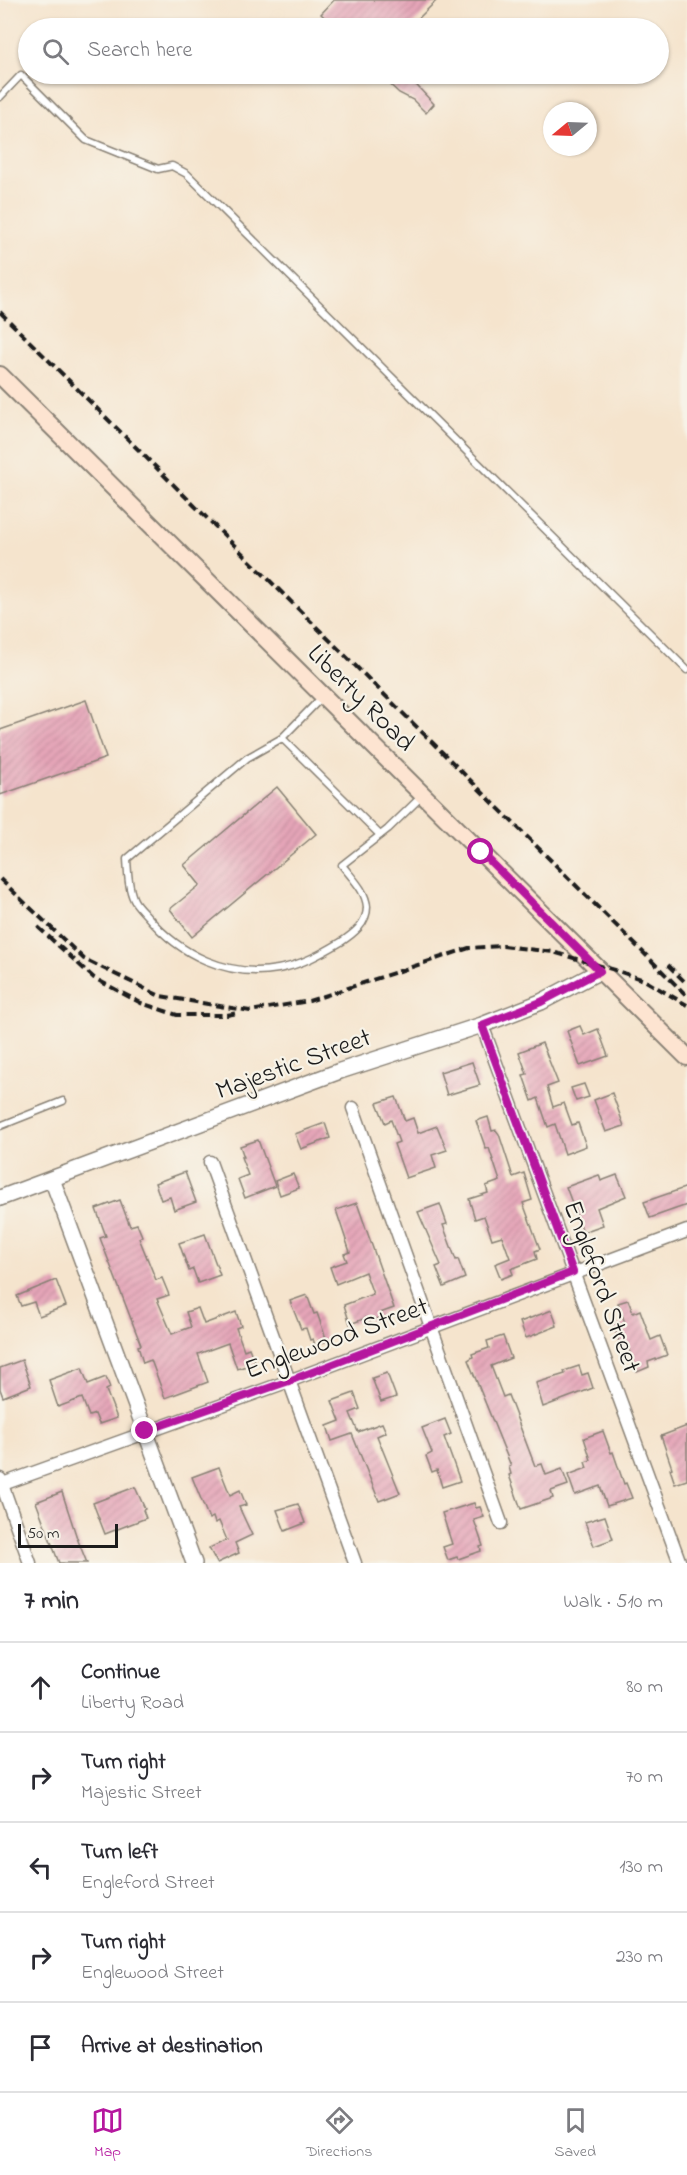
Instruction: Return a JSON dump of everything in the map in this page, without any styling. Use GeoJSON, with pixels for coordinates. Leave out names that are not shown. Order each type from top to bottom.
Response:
{"type":"FeatureCollection","features":[{"type":"Feature","properties":{"kind":"main road","name":"Liberty Road"},"geometry":{"type":"LineString","coordinates":[[0,375],[687,1057]]}},
{"type":"Feature","properties":{"kind":"street","name":"Majestic Street"},"geometry":{"type":"LineString","coordinates":[[0,1198],[340,1071],[482,1025],[541,1002],[600,971]]}},
{"type":"Feature","properties":{"kind":"street","name":"Engleford Street"},"geometry":{"type":"LineString","coordinates":[[482,1025],[680,1563]]}},
{"type":"Feature","properties":{"kind":"street"},"geometry":{"type":"LineString","coordinates":[[353,1108],[501,1523]]}},
{"type":"Feature","properties":{"kind":"street"},"geometry":{"type":"LineString","coordinates":[[210,1162],[355,1563]]}},
{"type":"Feature","properties":{"kind":"street"},"geometry":{"type":"LineString","coordinates":[[52,1179],[194,1563]]}},
{"type":"Feature","properties":{"kind":"street","name":"Englewood Street"},"geometry":{"type":"LineString","coordinates":[[1,1483],[289,1381],[573,1272],[687,1231]]}},
{"type":"Feature","properties":{"kind":"street"},"geometry":{"type":"LineString","coordinates":[[1,1483],[30,1563]]}},
{"type":"Feature","properties":{"kind":"lane"},"geometry":{"type":"LineString","coordinates":[[0,97],[18,78]]}},
{"type":"Feature","properties":{"kind":"lane"},"geometry":{"type":"LineString","coordinates":[[30,84],[86,140],[158,169],[172,166],[187,174],[687,670]]}},
{"type":"Feature","properties":{"kind":"lane"},"geometry":{"type":"LineString","coordinates":[[324,695],[282,738],[247,758],[127,859],[128,879],[134,900],[162,933],[187,952],[232,969],[252,971],[278,969],[314,958],[353,934],[364,922],[367,909],[364,894],[342,865],[380,835],[423,795]]}},
{"type":"Feature","properties":{"kind":"lane"},"geometry":{"type":"LineString","coordinates":[[282,738],[380,835]]}},
{"type":"Feature","properties":{"kind":"lane"},"geometry":{"type":"LineString","coordinates":[[0,1126],[63,1101]]}},
{"type":"Feature","properties":{"kind":"building"},"geometry":{"type":"Polygon","coordinates":[[[334,0],[437,0],[419,18],[325,18],[321,14],[334,0]]]}},
{"type":"Feature","properties":{"kind":"building"},"geometry":{"type":"Polygon","coordinates":[[[390,84],[415,84],[434,104],[426,113],[413,100],[399,93],[390,84]]]}},
{"type":"Feature","properties":{"kind":"building"},"geometry":{"type":"Polygon","coordinates":[[[86,700],[106,758],[0,795],[0,730],[86,700]]]}},
{"type":"Feature","properties":{"kind":"building"},"geometry":{"type":"Polygon","coordinates":[[[277,787],[316,834],[192,937],[170,909],[200,885],[184,865],[277,787]]]}},
{"type":"Feature","properties":{"kind":"building"},"geometry":{"type":"Polygon","coordinates":[[[580,1026],[584,1035],[598,1029],[608,1056],[580,1066],[567,1031],[580,1026]]]}},
{"type":"Feature","properties":{"kind":"building"},"geometry":{"type":"Polygon","coordinates":[[[542,1043],[558,1083],[547,1087],[553,1107],[564,1103],[572,1125],[578,1123],[586,1146],[565,1154],[555,1124],[548,1127],[538,1098],[532,1101],[523,1075],[527,1074],[519,1052],[542,1043]]]}},
{"type":"Feature","properties":{"kind":"building"},"geometry":{"type":"Polygon","coordinates":[[[472,1062],[480,1085],[447,1095],[440,1072],[472,1062]]]}},
{"type":"Feature","properties":{"kind":"building"},"geometry":{"type":"Polygon","coordinates":[[[584,1084],[589,1097],[576,1101],[571,1088],[584,1084]]]}},
{"type":"Feature","properties":{"kind":"building"},"geometry":{"type":"Polygon","coordinates":[[[612,1093],[624,1126],[606,1132],[594,1100],[612,1093]]]}},
{"type":"Feature","properties":{"kind":"building"},"geometry":{"type":"Polygon","coordinates":[[[396,1097],[405,1121],[413,1118],[418,1133],[437,1126],[447,1150],[432,1155],[436,1168],[406,1178],[394,1144],[399,1142],[391,1120],[385,1123],[377,1103],[396,1097]]]}},
{"type":"Feature","properties":{"kind":"building"},"geometry":{"type":"Polygon","coordinates":[[[488,1117],[492,1131],[496,1130],[499,1134],[513,1177],[524,1173],[532,1200],[523,1203],[540,1249],[535,1251],[537,1259],[511,1269],[513,1274],[501,1279],[495,1264],[510,1258],[502,1236],[492,1239],[484,1216],[475,1219],[469,1199],[488,1193],[486,1186],[500,1181],[489,1148],[486,1149],[476,1121],[488,1117]]]}},
{"type":"Feature","properties":{"kind":"building"},"geometry":{"type":"Polygon","coordinates":[[[325,1123],[330,1138],[301,1149],[295,1134],[325,1123]]]}},
{"type":"Feature","properties":{"kind":"building"},"geometry":{"type":"Polygon","coordinates":[[[258,1140],[275,1186],[245,1198],[238,1179],[248,1175],[241,1157],[244,1157],[240,1146],[258,1140]]]}},
{"type":"Feature","properties":{"kind":"building"},"geometry":{"type":"Polygon","coordinates":[[[185,1172],[196,1202],[174,1210],[170,1197],[161,1200],[155,1183],[185,1172]]]}},
{"type":"Feature","properties":{"kind":"building"},"geometry":{"type":"Polygon","coordinates":[[[293,1174],[299,1188],[280,1195],[275,1181],[293,1174]]]}},
{"type":"Feature","properties":{"kind":"building"},"geometry":{"type":"Polygon","coordinates":[[[599,1175],[601,1181],[617,1175],[626,1196],[597,1208],[603,1225],[583,1232],[566,1187],[599,1175]]]}},
{"type":"Feature","properties":{"kind":"building"},"geometry":{"type":"Polygon","coordinates":[[[687,1187],[687,1205],[650,1218],[644,1202],[687,1187]]]}},
{"type":"Feature","properties":{"kind":"building"},"geometry":{"type":"Polygon","coordinates":[[[120,1200],[130,1226],[137,1224],[142,1236],[139,1238],[156,1280],[162,1278],[169,1295],[157,1299],[172,1334],[191,1327],[186,1312],[198,1308],[204,1324],[236,1312],[241,1326],[236,1328],[244,1350],[249,1348],[255,1363],[237,1369],[228,1343],[198,1354],[208,1382],[165,1398],[151,1360],[143,1363],[138,1346],[141,1345],[100,1238],[106,1236],[96,1209],[120,1200]]]}},
{"type":"Feature","properties":{"kind":"building"},"geometry":{"type":"Polygon","coordinates":[[[357,1203],[394,1308],[380,1313],[381,1317],[370,1321],[369,1317],[350,1324],[344,1305],[373,1294],[365,1272],[336,1284],[330,1267],[347,1261],[344,1254],[350,1252],[336,1210],[357,1203]]]}},
{"type":"Feature","properties":{"kind":"building"},"geometry":{"type":"Polygon","coordinates":[[[440,1204],[447,1224],[443,1225],[465,1278],[444,1287],[436,1267],[441,1265],[418,1212],[440,1204]]]}},
{"type":"Feature","properties":{"kind":"building"},"geometry":{"type":"Polygon","coordinates":[[[205,1234],[220,1275],[198,1283],[193,1269],[189,1271],[179,1243],[205,1234]]]}},
{"type":"Feature","properties":{"kind":"building"},"geometry":{"type":"Polygon","coordinates":[[[56,1280],[66,1306],[39,1316],[34,1302],[21,1306],[17,1296],[56,1280]]]}},
{"type":"Feature","properties":{"kind":"building"},"geometry":{"type":"Polygon","coordinates":[[[307,1295],[314,1314],[317,1313],[327,1341],[315,1345],[313,1339],[310,1340],[306,1328],[301,1329],[290,1301],[307,1295]]]}},
{"type":"Feature","properties":{"kind":"building"},"geometry":{"type":"Polygon","coordinates":[[[628,1300],[633,1313],[640,1310],[651,1340],[660,1336],[667,1355],[648,1362],[649,1367],[637,1372],[627,1345],[621,1347],[614,1327],[625,1323],[618,1303],[628,1300]]]}},
{"type":"Feature","properties":{"kind":"building"},"geometry":{"type":"Polygon","coordinates":[[[552,1310],[557,1326],[526,1338],[520,1322],[552,1310]]]}},
{"type":"Feature","properties":{"kind":"building"},"geometry":{"type":"Polygon","coordinates":[[[503,1336],[511,1358],[491,1366],[503,1397],[508,1395],[535,1466],[542,1464],[546,1475],[562,1469],[568,1485],[551,1491],[553,1498],[521,1509],[509,1475],[511,1466],[468,1360],[473,1357],[472,1354],[489,1348],[487,1341],[503,1336]]]}},
{"type":"Feature","properties":{"kind":"building"},"geometry":{"type":"Polygon","coordinates":[[[22,1360],[31,1386],[3,1397],[0,1389],[0,1368],[22,1360]]]}},
{"type":"Feature","properties":{"kind":"building"},"geometry":{"type":"Polygon","coordinates":[[[579,1366],[582,1375],[588,1373],[593,1388],[543,1407],[536,1383],[565,1374],[564,1371],[579,1366]]]}},
{"type":"Feature","properties":{"kind":"building"},"geometry":{"type":"Polygon","coordinates":[[[82,1368],[88,1384],[106,1377],[110,1388],[106,1390],[117,1418],[99,1424],[95,1414],[89,1416],[82,1398],[58,1407],[49,1380],[82,1368]]]}},
{"type":"Feature","properties":{"kind":"building"},"geometry":{"type":"Polygon","coordinates":[[[387,1373],[396,1397],[381,1402],[372,1378],[387,1373]]]}},
{"type":"Feature","properties":{"kind":"building"},"geometry":{"type":"Polygon","coordinates":[[[354,1393],[360,1409],[350,1413],[358,1432],[382,1423],[386,1432],[377,1436],[400,1493],[379,1501],[352,1434],[332,1441],[327,1426],[340,1421],[332,1401],[354,1393]]]}},
{"type":"Feature","properties":{"kind":"building"},"geometry":{"type":"Polygon","coordinates":[[[445,1419],[451,1434],[444,1437],[460,1481],[442,1487],[437,1470],[432,1472],[426,1456],[432,1453],[422,1428],[445,1419]]]}},
{"type":"Feature","properties":{"kind":"building"},"geometry":{"type":"Polygon","coordinates":[[[687,1426],[687,1480],[675,1484],[661,1436],[687,1426]]]}},
{"type":"Feature","properties":{"kind":"building"},"geometry":{"type":"Polygon","coordinates":[[[603,1431],[632,1498],[607,1506],[600,1486],[575,1495],[568,1475],[587,1468],[585,1462],[591,1460],[584,1438],[603,1431]]]}},
{"type":"Feature","properties":{"kind":"building"},"geometry":{"type":"Polygon","coordinates":[[[219,1467],[230,1495],[240,1490],[246,1505],[239,1507],[252,1535],[235,1543],[239,1553],[217,1563],[209,1548],[227,1540],[219,1521],[215,1523],[213,1517],[209,1519],[192,1477],[219,1467]]]}},
{"type":"Feature","properties":{"kind":"building"},"geometry":{"type":"Polygon","coordinates":[[[135,1487],[145,1509],[143,1510],[146,1518],[105,1534],[93,1503],[135,1487]]]}},
{"type":"Feature","properties":{"kind":"building"},"geometry":{"type":"Polygon","coordinates":[[[62,1492],[87,1563],[59,1563],[36,1502],[62,1492]]]}},
{"type":"Feature","properties":{"kind":"building"},"geometry":{"type":"Polygon","coordinates":[[[474,1503],[476,1508],[480,1507],[484,1517],[474,1520],[483,1546],[480,1547],[481,1551],[448,1560],[443,1547],[452,1544],[442,1513],[474,1503]]]}},
{"type":"Feature","properties":{"kind":"building"},"geometry":{"type":"Polygon","coordinates":[[[298,1504],[305,1523],[285,1531],[277,1510],[298,1504]]]}},
{"type":"Feature","properties":{"kind":"building"},"geometry":{"type":"Polygon","coordinates":[[[605,1516],[613,1539],[594,1546],[585,1522],[605,1516]]]}},
{"type":"Feature","properties":{"kind":"railway"},"geometry":{"type":"LineString","coordinates":[[0,312],[687,996]]}},
{"type":"Feature","properties":{"kind":"railway"},"geometry":{"type":"LineString","coordinates":[[0,879],[84,959],[160,996],[250,1011],[309,1001],[469,948],[503,946],[553,952],[615,970],[644,980],[687,1005]]}},
{"type":"Feature","properties":{"kind":"railway"},"geometry":{"type":"LineString","coordinates":[[38,927],[94,978],[141,1003],[177,1015],[238,1013]]}},
{"type":"Feature","properties":{"kind":"railway"},"geometry":{"type":"LineString","coordinates":[[668,965],[687,984]]}},
{"type":"Feature","properties":{"kind":"route"},"geometry":{"type":"LineString","coordinates":[[145,1431],[289,1381],[573,1272],[482,1025],[541,1002],[600,971],[481,852]]}}]}
